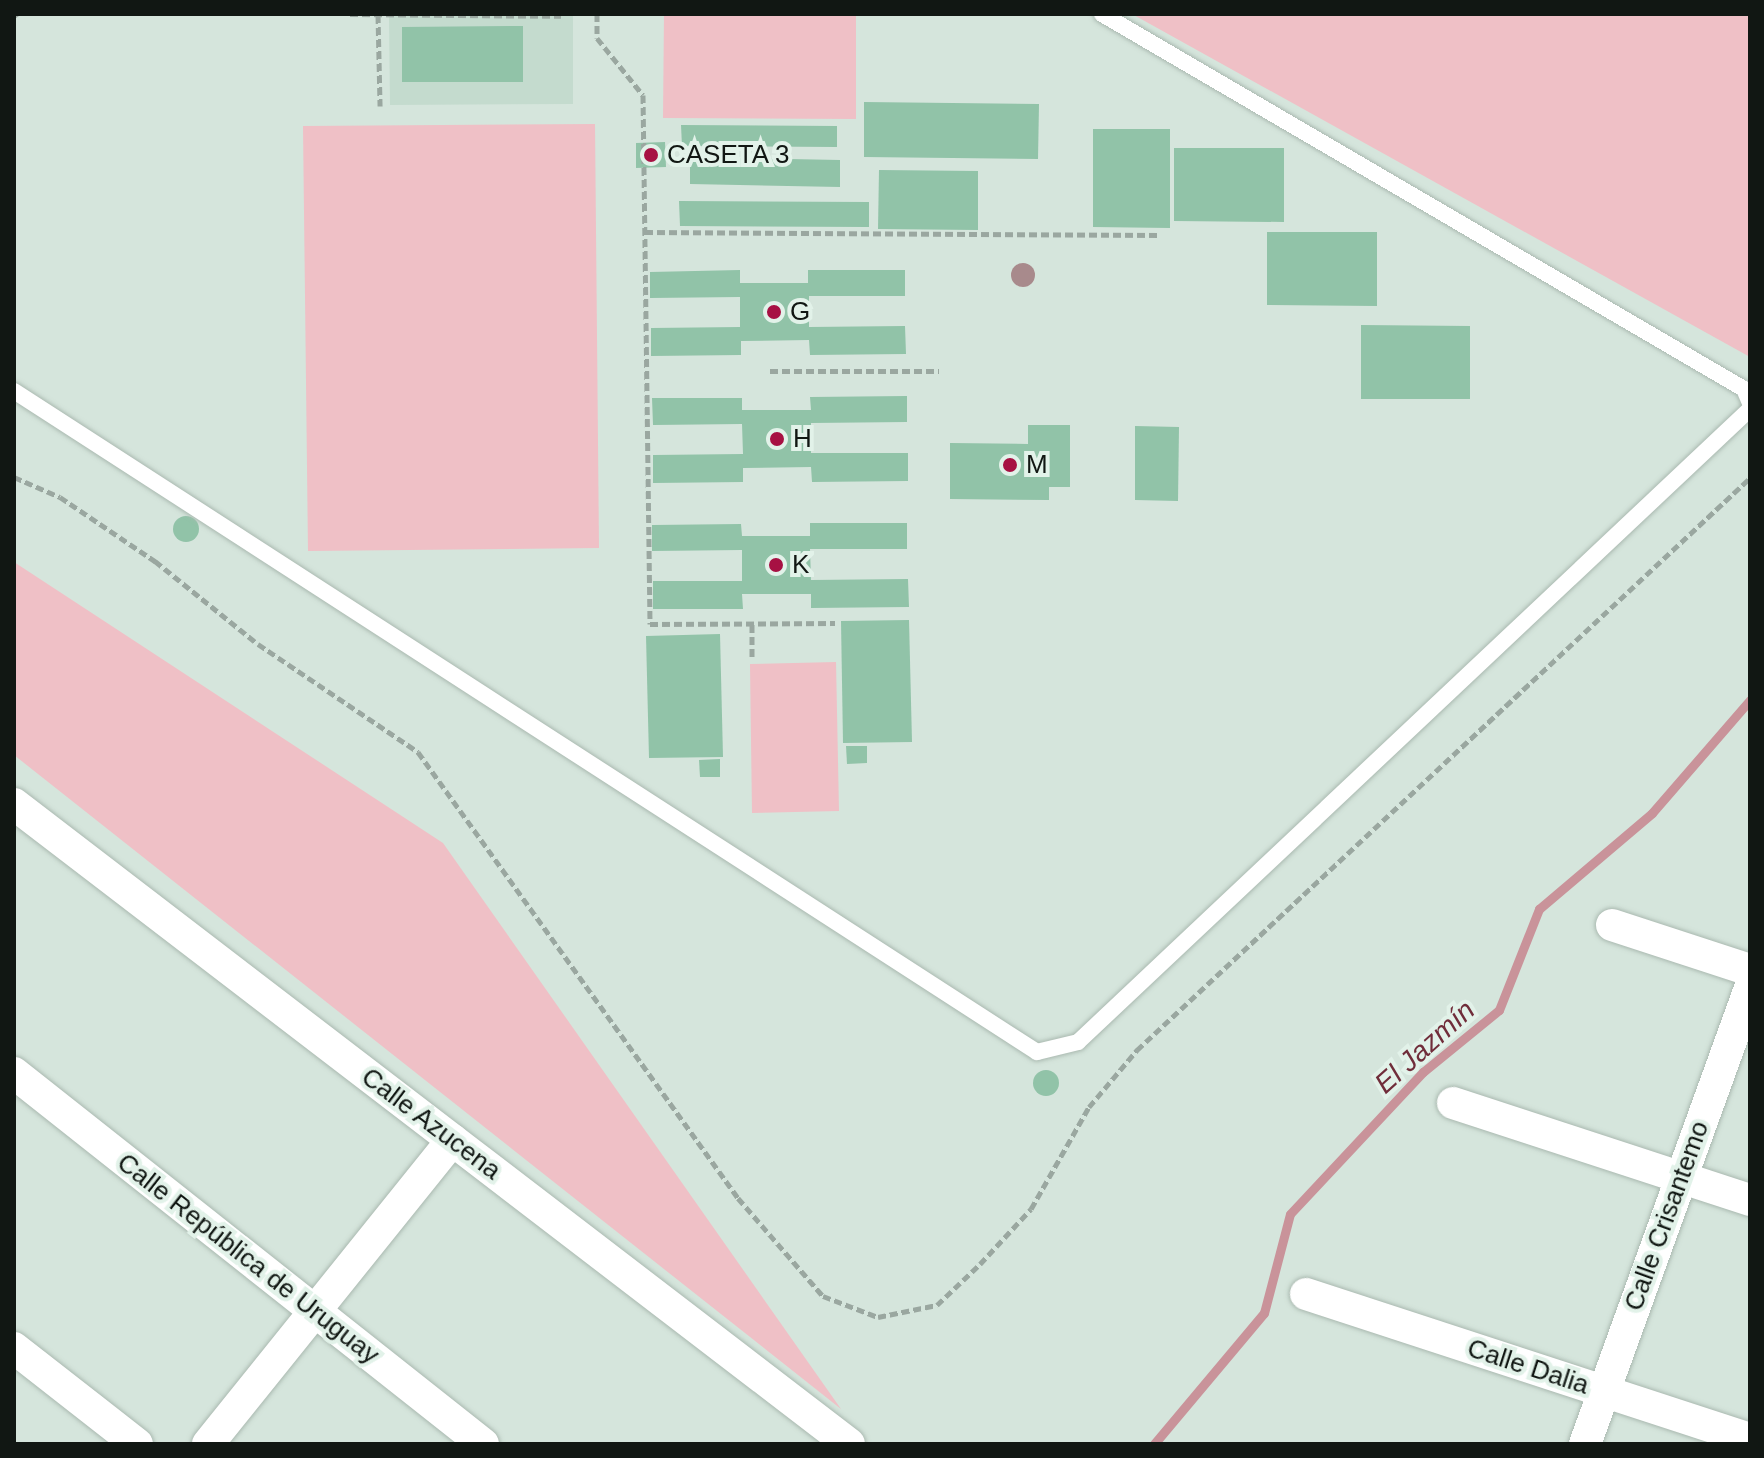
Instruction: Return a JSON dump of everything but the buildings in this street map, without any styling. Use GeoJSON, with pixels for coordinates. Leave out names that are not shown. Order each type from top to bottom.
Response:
{"type":"FeatureCollection","features":[{"type":"Feature","properties":{"kind":"street","name":"Calle Azucena"},"geometry":{"type":"LineString","coordinates":[[14,804],[849,1444]]}},
{"type":"Feature","properties":{"kind":"street"},"geometry":{"type":"LineString","coordinates":[[1612,925],[1750,970]]}},
{"type":"Feature","properties":{"kind":"street","name":"Calle Crisantemo"},"geometry":{"type":"LineString","coordinates":[[1585,1444],[1750,987]]}},
{"type":"Feature","properties":{"kind":"street","name":"Calle República de Uruguay"},"geometry":{"type":"LineString","coordinates":[[14,1073],[483,1444]]}},
{"type":"Feature","properties":{"kind":"street"},"geometry":{"type":"LineString","coordinates":[[1453,1103],[1750,1200]]}},
{"type":"Feature","properties":{"kind":"street"},"geometry":{"type":"LineString","coordinates":[[208,1444],[452,1140]]}},
{"type":"Feature","properties":{"kind":"street","name":"Calle Dalia"},"geometry":{"type":"LineString","coordinates":[[1306,1294],[1750,1439]]}},
{"type":"Feature","properties":{"kind":"street"},"geometry":{"type":"LineString","coordinates":[[14,1348],[137,1444]]}},
{"type":"Feature","properties":{"kind":"lane"},"geometry":{"type":"LineString","coordinates":[[14,391],[1037,1052],[1078,1042],[1750,406],[1744,389],[1102,14]]}},
{"type":"Feature","properties":{"kind":"path"},"geometry":{"type":"LineString","coordinates":[[350,14],[561,16]]}},
{"type":"Feature","properties":{"kind":"path"},"geometry":{"type":"LineString","coordinates":[[597,14],[597,38],[643,95],[650,624],[835,623]]}},
{"type":"Feature","properties":{"kind":"path"},"geometry":{"type":"LineString","coordinates":[[378,15],[380,106]]}},
{"type":"Feature","properties":{"kind":"path"},"geometry":{"type":"LineString","coordinates":[[645,232],[1161,235]]}},
{"type":"Feature","properties":{"kind":"path"},"geometry":{"type":"LineString","coordinates":[[770,371],[939,371]]}},
{"type":"Feature","properties":{"kind":"path"},"geometry":{"type":"LineString","coordinates":[[14,477],[60,497],[155,561],[258,644],[418,752],[738,1198],[823,1296],[878,1317],[937,1305],[980,1264],[1031,1209],[1089,1107],[1137,1050],[1750,478]]}},
{"type":"Feature","properties":{"kind":"path"},"geometry":{"type":"LineString","coordinates":[[752,624],[752,658]]}},
{"type":"Feature","properties":{"kind":"shaded area"},"geometry":{"type":"Polygon","coordinates":[[[389,14],[573,14],[573,104],[390,105],[389,14]]]}},
{"type":"Feature","properties":{"kind":"shaded area"},"geometry":{"type":"Polygon","coordinates":[[[664,14],[856,14],[856,119],[663,118],[664,14]]]}},
{"type":"Feature","properties":{"kind":"shaded area"},"geometry":{"type":"Polygon","coordinates":[[[1132,14],[1750,14],[1750,357],[1132,14]]]}},
{"type":"Feature","properties":{"kind":"shaded area"},"geometry":{"type":"Polygon","coordinates":[[[595,124],[599,548],[308,551],[303,126],[595,124]]]}},
{"type":"Feature","properties":{"kind":"shaded area"},"geometry":{"type":"Polygon","coordinates":[[[14,562],[443,843],[841,1409],[14,755],[14,562]]]}},
{"type":"Feature","properties":{"kind":"shaded area"},"geometry":{"type":"Polygon","coordinates":[[[836,662],[839,811],[752,813],[750,664],[836,662]]]}},
{"type":"Feature","properties":{"kind":"waterway","name":"El Jazmín"},"geometry":{"type":"LineString","coordinates":[[1154,1444],[1264,1313],[1290,1214],[1423,1072],[1499,1010],[1539,909],[1652,813],[1750,700]]}},
{"type":"Feature","properties":{"kind":"place","name":"CASETA 3"},"geometry":{"type":"Point","coordinates":[651,155]}},
{"type":"Feature","properties":{"kind":"place","name":"G"},"geometry":{"type":"Point","coordinates":[774,312]}},
{"type":"Feature","properties":{"kind":"place","name":"H"},"geometry":{"type":"Point","coordinates":[777,439]}},
{"type":"Feature","properties":{"kind":"place","name":"M"},"geometry":{"type":"Point","coordinates":[1010,465]}},
{"type":"Feature","properties":{"kind":"place","name":"K"},"geometry":{"type":"Point","coordinates":[776,565]}}]}
